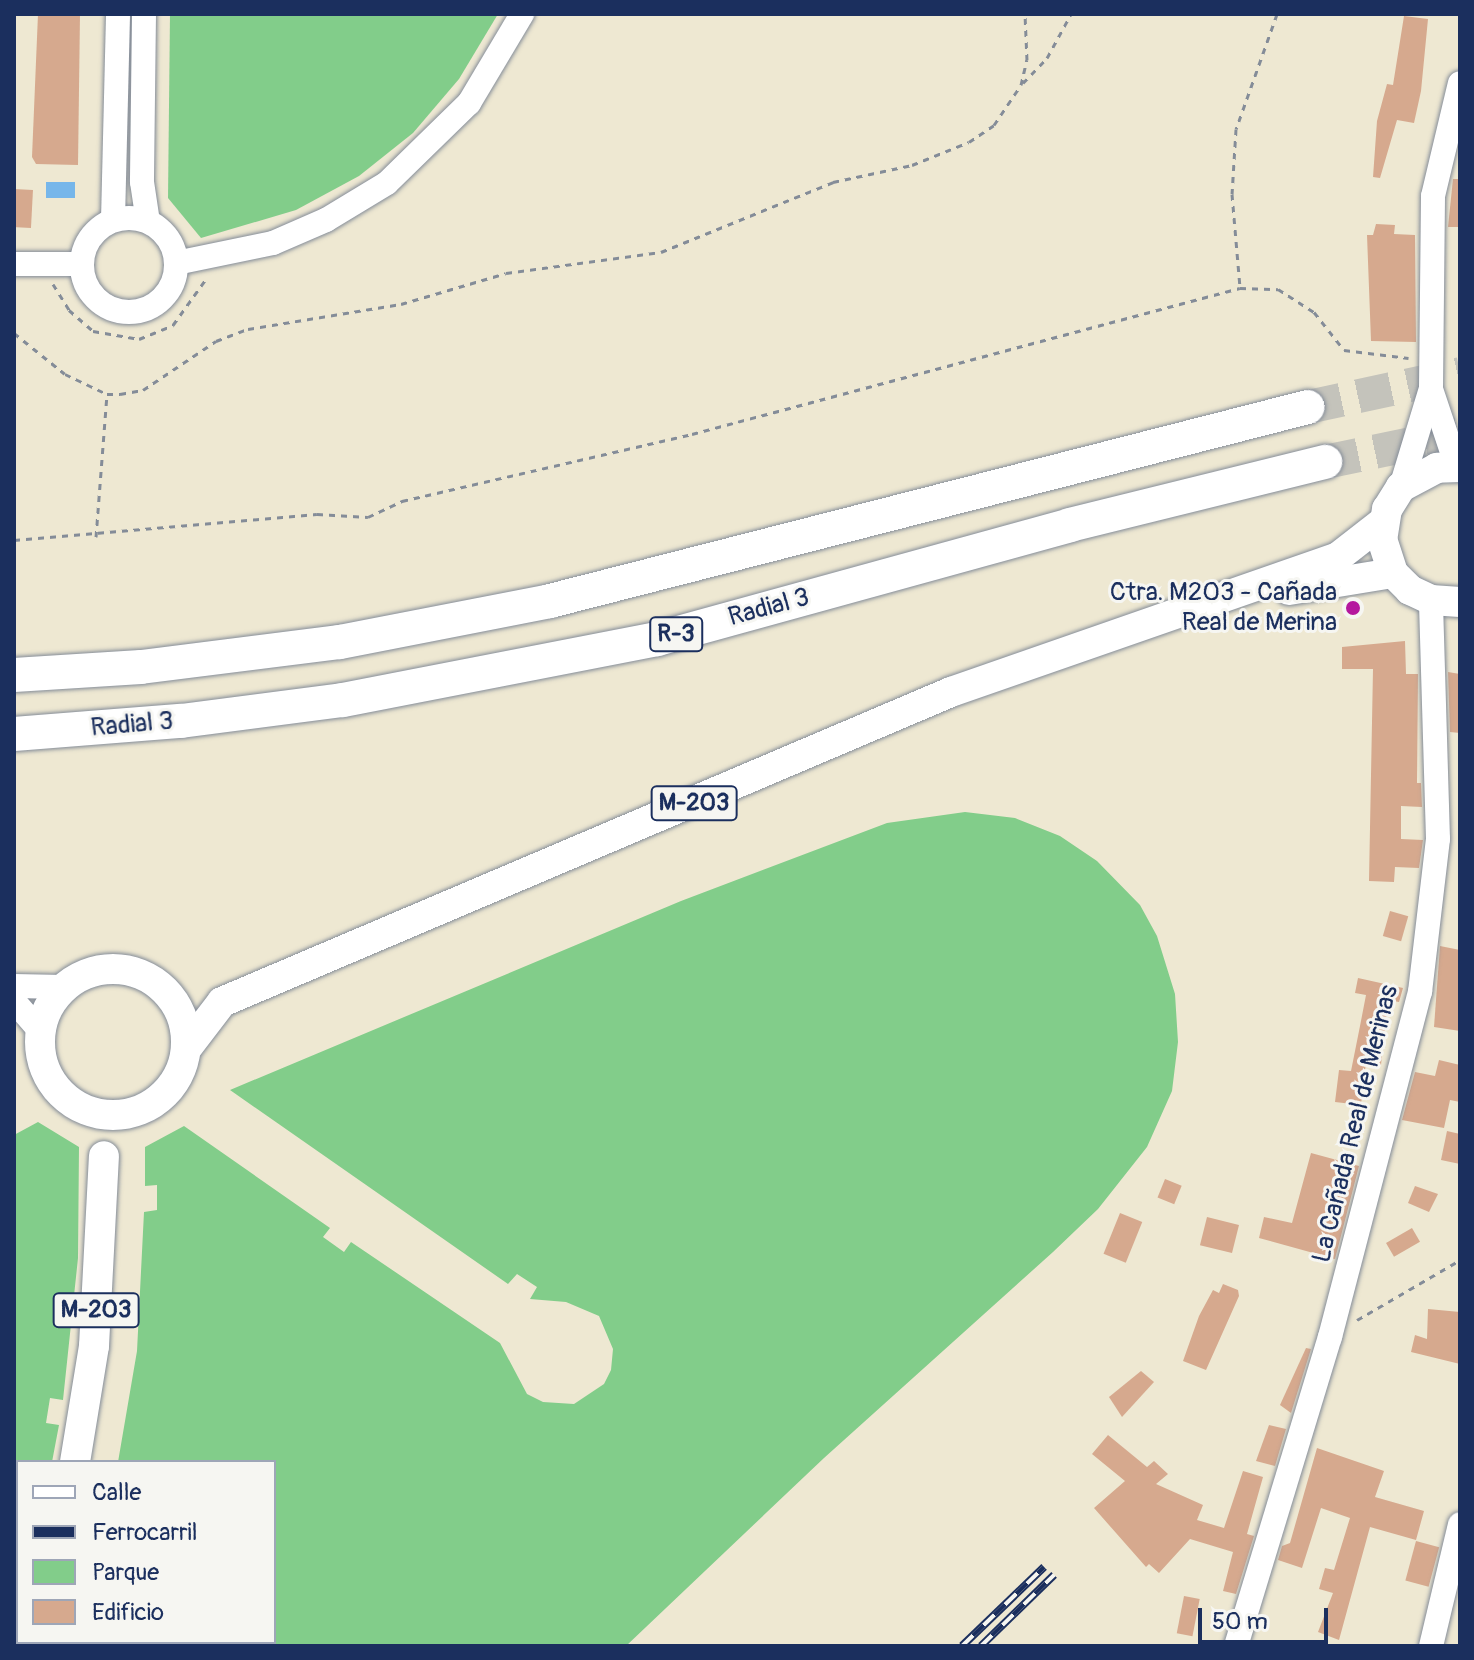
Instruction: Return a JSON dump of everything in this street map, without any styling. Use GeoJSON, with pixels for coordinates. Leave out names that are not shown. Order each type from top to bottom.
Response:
{"type":"FeatureCollection","features":[{"type":"Feature","properties":{"kind":"highway","name":"R-3"},"geometry":{"type":"LineString","coordinates":[[14,675],[141,667],[340,642],[550,601],[1308,407]]}},
{"type":"Feature","properties":{"kind":"highway","name":"Radial 3"},"geometry":{"type":"LineString","coordinates":[[14,734],[181,721],[343,700],[657,639],[1070,525],[1325,462]]}},
{"type":"Feature","properties":{"kind":"main road"},"geometry":{"type":"LineString","coordinates":[[1401,487],[1427,471],[1459,467]]}},
{"type":"Feature","properties":{"kind":"main road","name":"M-203"},"geometry":{"type":"LineString","coordinates":[[186,1049],[222,1002],[951,692],[1338,557],[1383,522],[1401,487]]}},
{"type":"Feature","properties":{"kind":"main road"},"geometry":{"type":"LineString","coordinates":[[1383,522],[1382,539],[1393,573],[1446,601]]}},
{"type":"Feature","properties":{"kind":"main road","name":"M-203"},"geometry":{"type":"LineString","coordinates":[[1170,617],[1265,594],[1393,573]]}},
{"type":"Feature","properties":{"kind":"main road"},"geometry":{"type":"LineString","coordinates":[[165,991],[185,1028],[186,1049],[172,1086],[141,1110],[104,1156],[79,1107],[48,1076],[40,1031],[48,1007],[64,987],[82,976],[122,970],[165,991],[222,1002]]}},
{"type":"Feature","properties":{"kind":"main road"},"geometry":{"type":"LineString","coordinates":[[79,1107],[109,1115],[141,1110]]}},
{"type":"Feature","properties":{"kind":"main road","name":"M-203"},"geometry":{"type":"LineString","coordinates":[[75,1460],[94,1346],[104,1156]]}},
{"type":"Feature","properties":{"kind":"street"},"geometry":{"type":"LineString","coordinates":[[113,220],[118,14]]}},
{"type":"Feature","properties":{"kind":"street"},"geometry":{"type":"LineString","coordinates":[[144,14],[142,182],[148,222],[170,243],[176,263],[171,285],[157,302],[124,311],[93,296],[81,264],[90,237],[113,220],[148,222]]}},
{"type":"Feature","properties":{"kind":"street"},"geometry":{"type":"LineString","coordinates":[[176,263],[273,243],[326,220],[387,183],[469,103],[522,14]]}},
{"type":"Feature","properties":{"kind":"street"},"geometry":{"type":"LineString","coordinates":[[1401,487],[1431,388],[1433,196],[1460,83]]}},
{"type":"Feature","properties":{"kind":"street"},"geometry":{"type":"LineString","coordinates":[[14,264],[81,264]]}},
{"type":"Feature","properties":{"kind":"street"},"geometry":{"type":"LineString","coordinates":[[1431,388],[1459,467]]}},
{"type":"Feature","properties":{"kind":"street","name":"La Cañada Real de Merinas"},"geometry":{"type":"LineString","coordinates":[[1236,1646],[1330,1337],[1420,992],[1438,839],[1446,601]]}},
{"type":"Feature","properties":{"kind":"street"},"geometry":{"type":"LineString","coordinates":[[14,986],[64,987]]}},
{"type":"Feature","properties":{"kind":"street"},"geometry":{"type":"LineString","coordinates":[[14,1001],[40,1031]]}},
{"type":"Feature","properties":{"kind":"street"},"geometry":{"type":"LineString","coordinates":[[1431,1646],[1460,1524]]}},
{"type":"Feature","properties":{"kind":"path"},"geometry":{"type":"LineString","coordinates":[[1021,85],[1027,60],[1025,14]]}},
{"type":"Feature","properties":{"kind":"path"},"geometry":{"type":"LineString","coordinates":[[14,333],[65,374],[107,394],[143,390],[216,341],[248,329],[401,304],[546,266],[629,259],[699,239],[833,182],[950,152],[994,125],[1021,85],[1047,58],[1071,14]]}},
{"type":"Feature","properties":{"kind":"path"},"geometry":{"type":"LineString","coordinates":[[1240,288],[1232,194],[1236,129],[1277,14]]}},
{"type":"Feature","properties":{"kind":"path"},"geometry":{"type":"LineString","coordinates":[[14,540],[96,537],[317,514],[368,517],[402,501],[707,430],[1240,288],[1278,289],[1314,312],[1344,350],[1432,361]]}},
{"type":"Feature","properties":{"kind":"path"},"geometry":{"type":"LineString","coordinates":[[96,537],[107,394]]}},
{"type":"Feature","properties":{"kind":"path"},"geometry":{"type":"LineString","coordinates":[[1330,1337],[1460,1260]]}},
{"type":"Feature","properties":{"kind":"green space"},"geometry":{"type":"Polygon","coordinates":[[[170,14],[498,14],[459,79],[413,133],[359,176],[296,210],[201,238],[168,198],[170,14]]]}},
{"type":"Feature","properties":{"kind":"green space"},"geometry":{"type":"Polygon","coordinates":[[[965,812],[1015,818],[1060,836],[1097,861],[1140,905],[1157,936],[1175,994],[1178,1042],[1172,1091],[1147,1147],[1098,1209],[824,1458],[626,1646],[65,1646],[276,1644],[276,1460],[118,1460],[137,1351],[144,1212],[157,1210],[157,1185],[145,1186],[145,1147],[184,1126],[330,1228],[323,1237],[344,1252],[351,1242],[500,1343],[527,1394],[543,1402],[574,1404],[604,1384],[611,1370],[613,1349],[599,1316],[566,1302],[530,1299],[537,1287],[517,1274],[508,1284],[230,1090],[681,901],[887,823],[965,812]]]}},
{"type":"Feature","properties":{"kind":"green space"},"geometry":{"type":"Polygon","coordinates":[[[38,1122],[79,1147],[78,1258],[63,1400],[50,1398],[46,1423],[59,1425],[52,1460],[16,1460],[14,1596],[14,1135],[38,1122]]]}},
{"type":"Feature","properties":{"kind":"water"},"geometry":{"type":"Polygon","coordinates":[[[46,182],[75,182],[75,198],[46,198],[46,182]]]}},
{"type":"Feature","properties":{"kind":"building"},"geometry":{"type":"Polygon","coordinates":[[[38,14],[80,14],[78,165],[36,164],[32,157],[38,14]]]}},
{"type":"Feature","properties":{"kind":"building"},"geometry":{"type":"Polygon","coordinates":[[[1404,16],[1428,19],[1421,91],[1414,123],[1397,120],[1380,178],[1373,177],[1377,121],[1387,84],[1393,85],[1404,16]]]}},
{"type":"Feature","properties":{"kind":"building"},"geometry":{"type":"Polygon","coordinates":[[[1453,179],[1460,179],[1460,227],[1448,227],[1453,179]]]}},
{"type":"Feature","properties":{"kind":"building"},"geometry":{"type":"Polygon","coordinates":[[[14,189],[33,190],[31,228],[14,227],[14,189]]]}},
{"type":"Feature","properties":{"kind":"building"},"geometry":{"type":"Polygon","coordinates":[[[1376,224],[1395,225],[1394,234],[1415,235],[1416,342],[1371,341],[1367,235],[1373,235],[1376,224]]]}},
{"type":"Feature","properties":{"kind":"building"},"geometry":{"type":"Polygon","coordinates":[[[1405,641],[1406,674],[1418,674],[1417,783],[1421,783],[1422,807],[1401,806],[1401,839],[1423,840],[1419,868],[1395,867],[1394,882],[1369,881],[1373,669],[1342,669],[1342,647],[1405,641]]]}},
{"type":"Feature","properties":{"kind":"building"},"geometry":{"type":"Polygon","coordinates":[[[1448,672],[1460,674],[1460,733],[1450,732],[1448,672]]]}},
{"type":"Feature","properties":{"kind":"building"},"geometry":{"type":"Polygon","coordinates":[[[1390,911],[1408,916],[1401,941],[1383,936],[1390,911]]]}},
{"type":"Feature","properties":{"kind":"building"},"geometry":{"type":"Polygon","coordinates":[[[1440,946],[1460,950],[1460,1031],[1434,1027],[1440,946]]]}},
{"type":"Feature","properties":{"kind":"building"},"geometry":{"type":"Polygon","coordinates":[[[1358,978],[1403,988],[1399,1002],[1388,1000],[1381,1065],[1366,1062],[1361,1105],[1335,1102],[1339,1070],[1351,1071],[1366,995],[1355,993],[1358,978]]]}},
{"type":"Feature","properties":{"kind":"building"},"geometry":{"type":"Polygon","coordinates":[[[1439,1060],[1460,1065],[1460,1102],[1450,1100],[1444,1128],[1402,1120],[1415,1072],[1435,1076],[1439,1060]]]}},
{"type":"Feature","properties":{"kind":"building"},"geometry":{"type":"Polygon","coordinates":[[[1447,1131],[1460,1134],[1460,1164],[1441,1160],[1447,1131]]]}},
{"type":"Feature","properties":{"kind":"building"},"geometry":{"type":"Polygon","coordinates":[[[1311,1153],[1359,1166],[1335,1259],[1259,1238],[1264,1217],[1292,1223],[1311,1153]]]}},
{"type":"Feature","properties":{"kind":"building"},"geometry":{"type":"Polygon","coordinates":[[[1165,1179],[1182,1186],[1174,1204],[1158,1198],[1165,1179]]]}},
{"type":"Feature","properties":{"kind":"building"},"geometry":{"type":"Polygon","coordinates":[[[1415,1186],[1438,1194],[1429,1212],[1408,1203],[1415,1186]]]}},
{"type":"Feature","properties":{"kind":"building"},"geometry":{"type":"Polygon","coordinates":[[[1120,1213],[1142,1222],[1126,1263],[1104,1254],[1120,1213]]]}},
{"type":"Feature","properties":{"kind":"building"},"geometry":{"type":"Polygon","coordinates":[[[1207,1217],[1239,1225],[1232,1253],[1200,1245],[1207,1217]]]}},
{"type":"Feature","properties":{"kind":"building"},"geometry":{"type":"Polygon","coordinates":[[[1412,1228],[1420,1242],[1394,1257],[1386,1243],[1412,1228]]]}},
{"type":"Feature","properties":{"kind":"building"},"geometry":{"type":"Polygon","coordinates":[[[1223,1284],[1238,1290],[1239,1296],[1206,1370],[1183,1361],[1199,1316],[1213,1290],[1219,1293],[1223,1284]]]}},
{"type":"Feature","properties":{"kind":"building"},"geometry":{"type":"Polygon","coordinates":[[[1428,1309],[1460,1312],[1460,1364],[1411,1352],[1415,1335],[1427,1339],[1428,1309]]]}},
{"type":"Feature","properties":{"kind":"building"},"geometry":{"type":"Polygon","coordinates":[[[1306,1348],[1311,1349],[1291,1413],[1280,1405],[1306,1348]]]}},
{"type":"Feature","properties":{"kind":"building"},"geometry":{"type":"Polygon","coordinates":[[[1141,1371],[1154,1382],[1122,1417],[1109,1397],[1141,1371]]]}},
{"type":"Feature","properties":{"kind":"building"},"geometry":{"type":"Polygon","coordinates":[[[1269,1425],[1286,1429],[1275,1466],[1256,1461],[1269,1425]]]}},
{"type":"Feature","properties":{"kind":"building"},"geometry":{"type":"Polygon","coordinates":[[[1108,1435],[1147,1467],[1154,1461],[1168,1474],[1156,1484],[1203,1505],[1197,1520],[1224,1528],[1243,1471],[1263,1477],[1247,1534],[1254,1536],[1236,1594],[1223,1591],[1233,1552],[1190,1539],[1159,1573],[1149,1564],[1146,1567],[1094,1508],[1125,1481],[1092,1454],[1108,1435]]]}},
{"type":"Feature","properties":{"kind":"building"},"geometry":{"type":"Polygon","coordinates":[[[1317,1448],[1384,1471],[1375,1497],[1424,1511],[1416,1540],[1370,1527],[1339,1640],[1318,1632],[1333,1593],[1319,1589],[1325,1568],[1334,1570],[1350,1518],[1321,1508],[1302,1568],[1278,1560],[1282,1546],[1290,1543],[1317,1448]]]}},
{"type":"Feature","properties":{"kind":"building"},"geometry":{"type":"Polygon","coordinates":[[[1416,1541],[1439,1547],[1429,1587],[1405,1581],[1416,1541]]]}},
{"type":"Feature","properties":{"kind":"building"},"geometry":{"type":"Polygon","coordinates":[[[1184,1596],[1200,1599],[1192,1636],[1177,1633],[1184,1596]]]}},
{"type":"Feature","properties":{"kind":"tunnel"},"geometry":{"type":"LineString","coordinates":[[1308,407],[1460,374]]}},
{"type":"Feature","properties":{"kind":"tunnel"},"geometry":{"type":"LineString","coordinates":[[1325,462],[1460,434]]}},
{"type":"Feature","properties":{"kind":"railway"},"geometry":{"type":"LineString","coordinates":[[962,1646],[1044,1567]]}},
{"type":"Feature","properties":{"kind":"railway"},"geometry":{"type":"LineString","coordinates":[[981,1646],[1054,1575]]}},
{"type":"Feature","properties":{"kind":"place","name":"Ctra. M203 - Cañada Real de Merina"},"geometry":{"type":"Point","coordinates":[1353,608]}}]}
